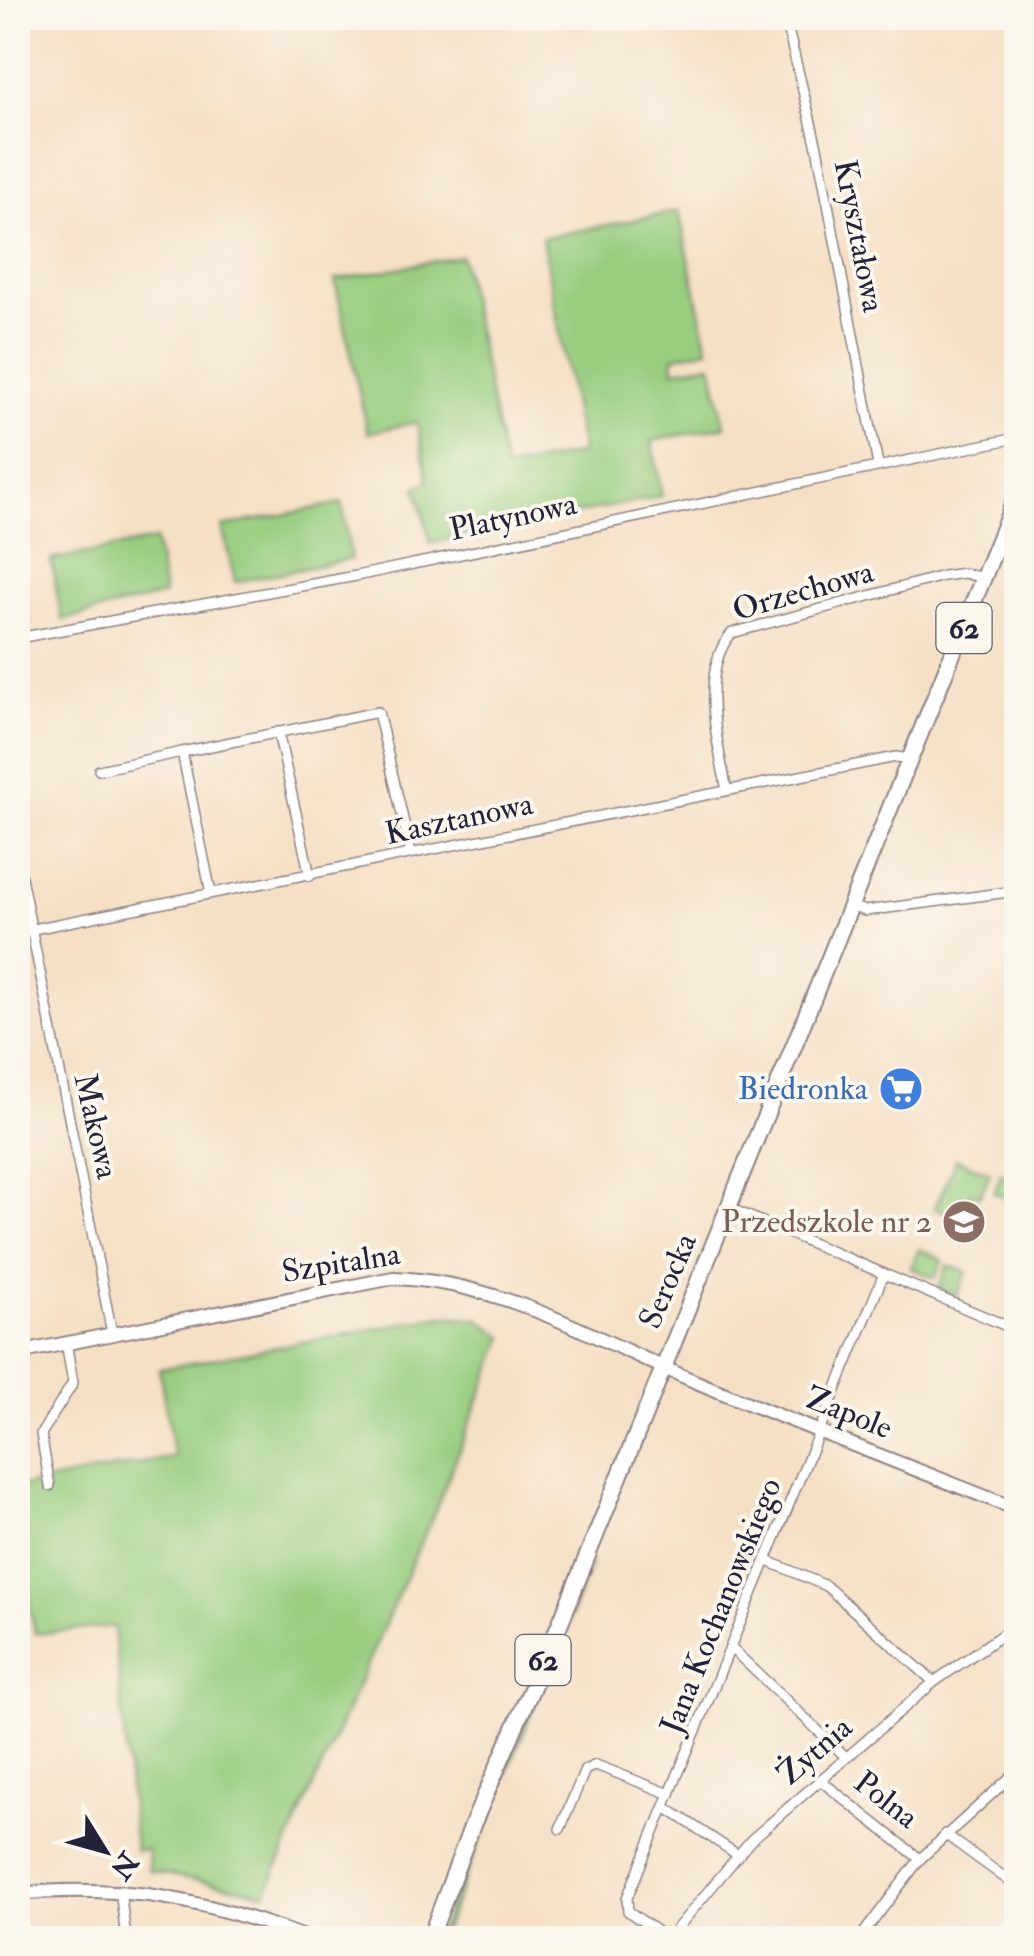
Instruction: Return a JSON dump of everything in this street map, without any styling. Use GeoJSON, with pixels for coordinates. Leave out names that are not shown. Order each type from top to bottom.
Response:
{"type":"FeatureCollection","features":[{"type":"Feature","properties":{"kind":"main road","name":"Serocka"},"geometry":{"type":"LineString","coordinates":[[430,1938],[1016,497]]}},
{"type":"Feature","properties":{"kind":"main road","name":"Serocka"},"geometry":{"type":"LineString","coordinates":[[420,1938],[457,1864]]}},
{"type":"Feature","properties":{"kind":"street","name":"Kryształowa"},"geometry":{"type":"LineString","coordinates":[[784,18],[818,155],[878,465]]}},
{"type":"Feature","properties":{"kind":"street","name":"Platynowa"},"geometry":{"type":"LineString","coordinates":[[18,638],[356,576],[1016,438]]}},
{"type":"Feature","properties":{"kind":"street","name":"Orzechowa"},"geometry":{"type":"LineString","coordinates":[[727,790],[712,718],[723,648],[732,633],[943,576],[964,573],[984,578]]}},
{"type":"Feature","properties":{"kind":"street"},"geometry":{"type":"LineString","coordinates":[[98,770],[378,712],[411,853]]}},
{"type":"Feature","properties":{"kind":"street"},"geometry":{"type":"LineString","coordinates":[[278,732],[310,876]]}},
{"type":"Feature","properties":{"kind":"street"},"geometry":{"type":"LineString","coordinates":[[182,752],[211,893]]}},
{"type":"Feature","properties":{"kind":"street","name":"Kasztanowa"},"geometry":{"type":"LineString","coordinates":[[18,932],[898,756],[910,759]]}},
{"type":"Feature","properties":{"kind":"street","name":"Makowa"},"geometry":{"type":"LineString","coordinates":[[18,862],[112,1333]]}},
{"type":"Feature","properties":{"kind":"street"},"geometry":{"type":"LineString","coordinates":[[850,906],[864,910],[1016,891]]}},
{"type":"Feature","properties":{"kind":"street"},"geometry":{"type":"LineString","coordinates":[[730,1208],[1016,1330]]}},
{"type":"Feature","properties":{"kind":"street","name":"Jana Kochanowskiego"},"geometry":{"type":"LineString","coordinates":[[668,1938],[631,1913],[626,1902],[883,1276]]}},
{"type":"Feature","properties":{"kind":"street","name":"Szpitalna"},"geometry":{"type":"LineString","coordinates":[[18,1353],[394,1278],[436,1280],[500,1297],[662,1366]]}},
{"type":"Feature","properties":{"kind":"street"},"geometry":{"type":"LineString","coordinates":[[50,1486],[41,1434],[73,1383],[66,1342]]}},
{"type":"Feature","properties":{"kind":"street","name":"Zapole"},"geometry":{"type":"LineString","coordinates":[[662,1366],[1016,1509]]}},
{"type":"Feature","properties":{"kind":"street"},"geometry":{"type":"LineString","coordinates":[[768,1561],[826,1586],[934,1682]]}},
{"type":"Feature","properties":{"kind":"street","name":"Żytnia"},"geometry":{"type":"LineString","coordinates":[[668,1938],[738,1855],[820,1780],[934,1682],[1016,1626]]}},
{"type":"Feature","properties":{"kind":"street"},"geometry":{"type":"LineString","coordinates":[[732,1649],[846,1757]]}},
{"type":"Feature","properties":{"kind":"street"},"geometry":{"type":"LineString","coordinates":[[560,1829],[585,1770],[596,1765],[670,1794]]}},
{"type":"Feature","properties":{"kind":"street","name":"Polna"},"geometry":{"type":"LineString","coordinates":[[860,1938],[920,1859],[1016,1772]]}},
{"type":"Feature","properties":{"kind":"street","name":"Polna"},"geometry":{"type":"LineString","coordinates":[[820,1780],[920,1859]]}},
{"type":"Feature","properties":{"kind":"street"},"geometry":{"type":"LineString","coordinates":[[665,1807],[738,1855]]}},
{"type":"Feature","properties":{"kind":"street"},"geometry":{"type":"LineString","coordinates":[[945,1834],[1016,1886]]}},
{"type":"Feature","properties":{"kind":"street"},"geometry":{"type":"LineString","coordinates":[[120,1890],[126,1938]]}},
{"type":"Feature","properties":{"kind":"street"},"geometry":{"type":"LineString","coordinates":[[18,1894],[120,1890],[163,1895],[307,1938]]}},
{"type":"Feature","properties":{"kind":"green space"},"geometry":{"type":"Polygon","coordinates":[[[679,211],[708,349],[673,357],[674,370],[712,364],[725,426],[652,441],[662,496],[431,543],[416,487],[428,482],[417,422],[368,433],[335,280],[461,256],[505,469],[582,453],[542,238],[679,211]]]}},
{"type":"Feature","properties":{"kind":"green space"},"geometry":{"type":"Polygon","coordinates":[[[342,503],[351,559],[235,582],[222,527],[342,503]]]}},
{"type":"Feature","properties":{"kind":"green space"},"geometry":{"type":"Polygon","coordinates":[[[155,540],[164,595],[62,620],[51,560],[155,540]]]}},
{"type":"Feature","properties":{"kind":"green space"},"geometry":{"type":"Polygon","coordinates":[[[18,566],[30,625],[18,628],[18,566]]]}},
{"type":"Feature","properties":{"kind":"green space"},"geometry":{"type":"Polygon","coordinates":[[[956,1159],[990,1173],[980,1196],[970,1193],[959,1218],[935,1208],[956,1159]]]}},
{"type":"Feature","properties":{"kind":"green space"},"geometry":{"type":"Polygon","coordinates":[[[1001,1174],[1016,1181],[1016,1202],[994,1193],[1001,1174]]]}},
{"type":"Feature","properties":{"kind":"green space"},"geometry":{"type":"Polygon","coordinates":[[[919,1249],[943,1260],[935,1278],[911,1268],[919,1249]]]}},
{"type":"Feature","properties":{"kind":"green space"},"geometry":{"type":"Polygon","coordinates":[[[948,1265],[967,1272],[957,1296],[938,1289],[948,1265]]]}},
{"type":"Feature","properties":{"kind":"green space"},"geometry":{"type":"Polygon","coordinates":[[[442,1316],[479,1319],[504,1337],[437,1506],[266,1893],[149,1871],[148,1850],[135,1850],[114,1626],[35,1634],[18,1541],[18,1487],[174,1457],[159,1369],[442,1316]]]}},
{"type":"Feature","properties":{"kind":"green space"},"geometry":{"type":"Polygon","coordinates":[[[592,1562],[441,1937],[436,1938],[592,1562]]]}},
{"type":"Feature","properties":{"kind":"place","name":"Biedronka"},"geometry":{"type":"Point","coordinates":[901,1089]}},
{"type":"Feature","properties":{"kind":"place","name":"Przedszkole nr 2"},"geometry":{"type":"Point","coordinates":[964,1222]}}]}
